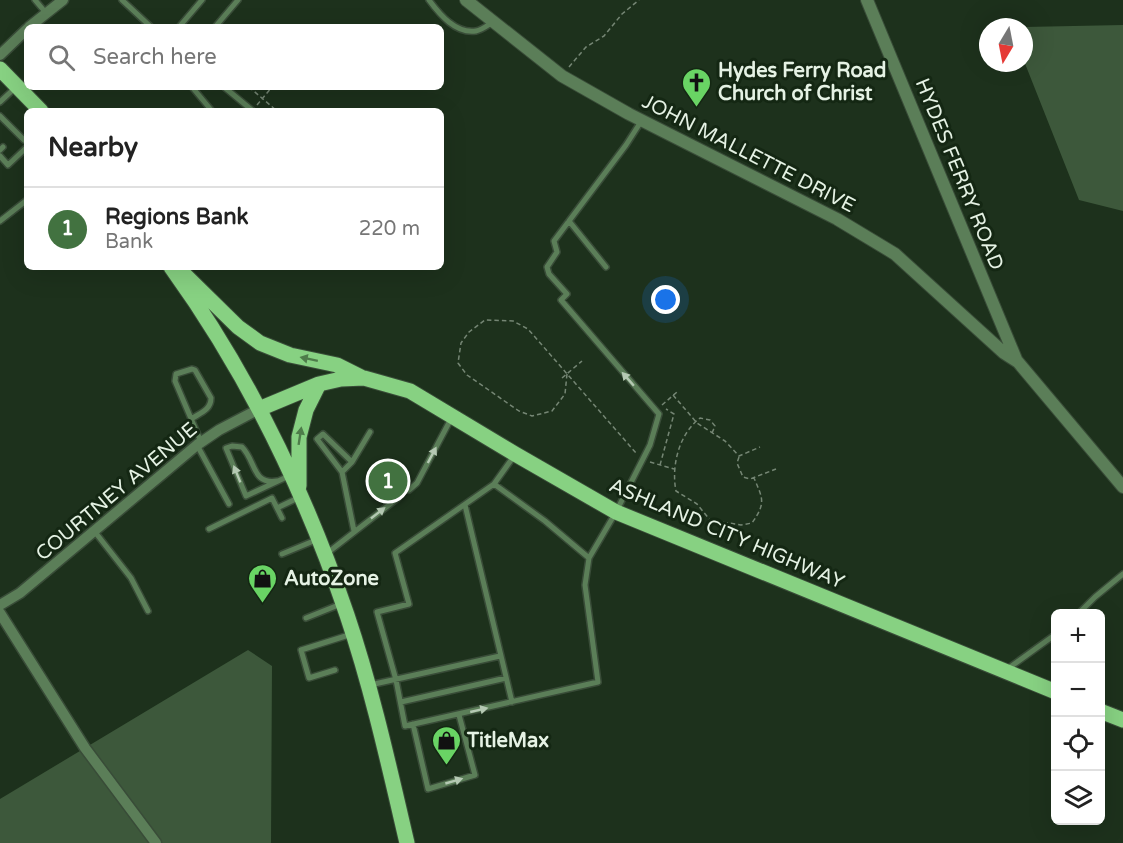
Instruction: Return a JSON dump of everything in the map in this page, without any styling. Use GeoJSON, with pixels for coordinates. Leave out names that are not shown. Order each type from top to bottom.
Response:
{"type":"FeatureCollection","features":[{"type":"Feature","properties":{"kind":"main road"},"geometry":{"type":"LineString","coordinates":[[0,69],[38,108]]}},
{"type":"Feature","properties":{"kind":"main road"},"geometry":{"type":"LineString","coordinates":[[173,270],[211,326],[259,409],[281,480],[300,494]]}},
{"type":"Feature","properties":{"kind":"main road"},"geometry":{"type":"LineString","coordinates":[[180,270],[238,327],[260,343],[290,355],[337,365],[364,378]]}},
{"type":"Feature","properties":{"kind":"main road","name":"ASHLAND CITY HIGHWAY"},"geometry":{"type":"LineString","coordinates":[[259,409],[319,384],[341,379],[364,378],[410,391],[616,512],[1051,690]]}},
{"type":"Feature","properties":{"kind":"main road"},"geometry":{"type":"LineString","coordinates":[[319,384],[306,410],[299,438],[300,494],[343,603],[369,686],[407,843]]}},
{"type":"Feature","properties":{"kind":"main road"},"geometry":{"type":"LineString","coordinates":[[1105,713],[1123,720]]}},
{"type":"Feature","properties":{"kind":"street"},"geometry":{"type":"LineString","coordinates":[[33,24],[63,0]]}},
{"type":"Feature","properties":{"kind":"street","name":"JOHN MALLETTE DRIVE"},"geometry":{"type":"LineString","coordinates":[[466,0],[562,76],[642,120],[837,219],[895,254],[1007,350],[1123,487]]}},
{"type":"Feature","properties":{"kind":"street","name":"HYDES FERRY ROAD"},"geometry":{"type":"LineString","coordinates":[[867,0],[1007,350]]}},
{"type":"Feature","properties":{"kind":"street"},"geometry":{"type":"LineString","coordinates":[[0,55],[24,32]]}},
{"type":"Feature","properties":{"kind":"street","name":"COURTNEY AVENUE"},"geometry":{"type":"LineString","coordinates":[[0,605],[21,594],[199,443],[259,409]]}},
{"type":"Feature","properties":{"kind":"street"},"geometry":{"type":"LineString","coordinates":[[0,613],[85,748],[156,843]]}},
{"type":"Feature","properties":{"kind":"lane"},"geometry":{"type":"LineString","coordinates":[[35,0],[46,13]]}},
{"type":"Feature","properties":{"kind":"lane"},"geometry":{"type":"LineString","coordinates":[[122,0],[148,24]]}},
{"type":"Feature","properties":{"kind":"lane"},"geometry":{"type":"LineString","coordinates":[[182,24],[202,0]]}},
{"type":"Feature","properties":{"kind":"lane"},"geometry":{"type":"LineString","coordinates":[[218,24],[238,0]]}},
{"type":"Feature","properties":{"kind":"lane"},"geometry":{"type":"LineString","coordinates":[[429,0],[436,10],[461,31],[478,31],[493,22]]}},
{"type":"Feature","properties":{"kind":"lane"},"geometry":{"type":"LineString","coordinates":[[0,102],[17,86]]}},
{"type":"Feature","properties":{"kind":"lane"},"geometry":{"type":"LineString","coordinates":[[194,90],[210,108]]}},
{"type":"Feature","properties":{"kind":"lane"},"geometry":{"type":"LineString","coordinates":[[228,90],[249,108]]}},
{"type":"Feature","properties":{"kind":"lane"},"geometry":{"type":"LineString","coordinates":[[0,116],[24,140]]}},
{"type":"Feature","properties":{"kind":"lane"},"geometry":{"type":"LineString","coordinates":[[514,454],[494,484],[395,553],[409,604],[377,612],[396,680],[405,726],[598,682],[585,585],[589,558],[616,512],[650,445],[659,414],[561,300],[567,294],[549,274],[547,267],[557,252],[554,241],[642,120]]}},
{"type":"Feature","properties":{"kind":"lane"},"geometry":{"type":"LineString","coordinates":[[2,129],[8,124]]}},
{"type":"Feature","properties":{"kind":"lane"},"geometry":{"type":"LineString","coordinates":[[11,139],[17,134]]}},
{"type":"Feature","properties":{"kind":"lane"},"geometry":{"type":"LineString","coordinates":[[0,156],[8,165],[24,145]]}},
{"type":"Feature","properties":{"kind":"lane"},"geometry":{"type":"LineString","coordinates":[[0,221],[24,202]]}},
{"type":"Feature","properties":{"kind":"lane"},"geometry":{"type":"LineString","coordinates":[[569,221],[606,267]]}},
{"type":"Feature","properties":{"kind":"lane"},"geometry":{"type":"LineString","coordinates":[[191,419],[208,408],[211,403],[211,398],[195,370],[192,369],[175,376],[199,443],[229,504]]}},
{"type":"Feature","properties":{"kind":"lane"},"geometry":{"type":"LineString","coordinates":[[409,490],[417,483],[452,416]]}},
{"type":"Feature","properties":{"kind":"lane"},"geometry":{"type":"LineString","coordinates":[[342,472],[352,462],[370,432]]}},
{"type":"Feature","properties":{"kind":"lane"},"geometry":{"type":"LineString","coordinates":[[352,462],[323,434],[319,436],[317,439],[342,472],[354,531]]}},
{"type":"Feature","properties":{"kind":"lane"},"geometry":{"type":"LineString","coordinates":[[242,447],[260,478],[281,480],[246,496],[226,448],[242,447]]}},
{"type":"Feature","properties":{"kind":"lane"},"geometry":{"type":"LineString","coordinates":[[494,484],[545,521],[589,558]]}},
{"type":"Feature","properties":{"kind":"lane"},"geometry":{"type":"LineString","coordinates":[[277,508],[300,494]]}},
{"type":"Feature","properties":{"kind":"lane"},"geometry":{"type":"LineString","coordinates":[[208,528],[272,498],[282,518]]}},
{"type":"Feature","properties":{"kind":"lane"},"geometry":{"type":"LineString","coordinates":[[325,555],[398,498]]}},
{"type":"Feature","properties":{"kind":"lane"},"geometry":{"type":"LineString","coordinates":[[465,505],[512,702]]}},
{"type":"Feature","properties":{"kind":"lane"},"geometry":{"type":"LineString","coordinates":[[94,532],[130,578],[148,611]]}},
{"type":"Feature","properties":{"kind":"lane"},"geometry":{"type":"LineString","coordinates":[[282,554],[319,540]]}},
{"type":"Feature","properties":{"kind":"lane"},"geometry":{"type":"LineString","coordinates":[[1083,609],[1123,574]]}},
{"type":"Feature","properties":{"kind":"lane"},"geometry":{"type":"LineString","coordinates":[[306,618],[343,603]]}},
{"type":"Feature","properties":{"kind":"lane"},"geometry":{"type":"LineString","coordinates":[[336,670],[309,678],[301,650],[353,634]]}},
{"type":"Feature","properties":{"kind":"lane"},"geometry":{"type":"LineString","coordinates":[[1004,671],[1051,638]]}},
{"type":"Feature","properties":{"kind":"lane"},"geometry":{"type":"LineString","coordinates":[[369,686],[500,656]]}},
{"type":"Feature","properties":{"kind":"lane"},"geometry":{"type":"LineString","coordinates":[[401,702],[506,678]]}},
{"type":"Feature","properties":{"kind":"lane"},"geometry":{"type":"LineString","coordinates":[[413,724],[428,789],[475,775],[459,715]]}},
{"type":"Feature","properties":{"kind":"path"},"geometry":{"type":"LineString","coordinates":[[562,76],[586,47],[604,36],[622,14],[639,0]]}},
{"type":"Feature","properties":{"kind":"path"},"geometry":{"type":"LineString","coordinates":[[253,90],[274,108]]}},
{"type":"Feature","properties":{"kind":"path"},"geometry":{"type":"LineString","coordinates":[[255,108],[269,90]]}},
{"type":"Feature","properties":{"kind":"path"},"geometry":{"type":"LineString","coordinates":[[567,374],[565,394],[552,411],[532,416],[519,411],[467,375],[458,363],[461,343],[469,332],[484,320],[513,321],[528,329],[636,453]]}},
{"type":"Feature","properties":{"kind":"path"},"geometry":{"type":"LineString","coordinates":[[562,378],[582,361]]}},
{"type":"Feature","properties":{"kind":"path"},"geometry":{"type":"LineString","coordinates":[[660,465],[674,414],[660,406],[677,392]]}},
{"type":"Feature","properties":{"kind":"path"},"geometry":{"type":"LineString","coordinates":[[673,395],[695,421],[725,441],[740,456]]}},
{"type":"Feature","properties":{"kind":"path"},"geometry":{"type":"LineString","coordinates":[[712,433],[715,426],[710,420],[700,418],[683,437],[674,476],[676,490],[698,504],[710,520],[741,525],[752,523],[762,509],[763,498],[754,478]]}},
{"type":"Feature","properties":{"kind":"path"},"geometry":{"type":"LineString","coordinates":[[760,447],[740,456],[737,463],[743,477],[750,479],[776,469]]}},
{"type":"Feature","properties":{"kind":"path"},"geometry":{"type":"LineString","coordinates":[[648,461],[675,469]]}},
{"type":"Feature","properties":{"kind":"green space"},"geometry":{"type":"Polygon","coordinates":[[[1123,25],[1123,211],[1079,200],[1028,72],[1033,72],[1033,27],[1123,25]]]}},
{"type":"Feature","properties":{"kind":"green space"},"geometry":{"type":"Polygon","coordinates":[[[248,650],[272,666],[271,843],[0,843],[0,799],[248,650]]]}},
{"type":"Feature","properties":{"kind":"place","name":"Hydes Ferry Road Church of Christ"},"geometry":{"type":"Point","coordinates":[697,108]}},
{"type":"Feature","properties":{"kind":"place","name":"Regions Bank"},"geometry":{"type":"Point","coordinates":[388,481]}},
{"type":"Feature","properties":{"kind":"place","name":"AutoZone"},"geometry":{"type":"Point","coordinates":[263,604]}},
{"type":"Feature","properties":{"kind":"place","name":"TitleMax"},"geometry":{"type":"Point","coordinates":[446,766]}}]}
